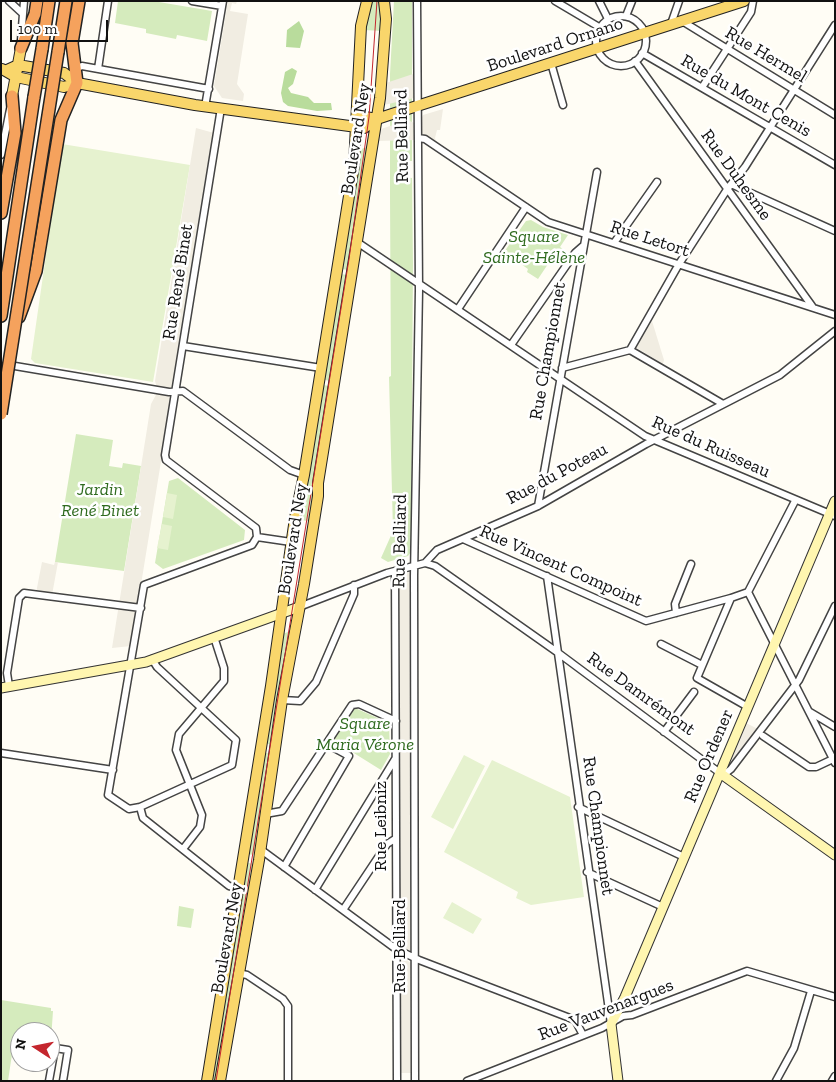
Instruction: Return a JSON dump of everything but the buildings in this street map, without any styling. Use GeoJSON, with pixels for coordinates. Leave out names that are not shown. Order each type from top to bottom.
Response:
{"type":"FeatureCollection","features":[{"type":"Feature","properties":{"kind":"highway"},"geometry":{"type":"LineString","coordinates":[[21,48],[35,14],[37,1]]}},
{"type":"Feature","properties":{"kind":"highway"},"geometry":{"type":"LineString","coordinates":[[1,316],[49,1]]}},
{"type":"Feature","properties":{"kind":"highway"},"geometry":{"type":"LineString","coordinates":[[1,414],[66,1]]}},
{"type":"Feature","properties":{"kind":"highway"},"geometry":{"type":"LineString","coordinates":[[15,328],[36,271],[60,120],[77,83],[72,72],[72,43],[79,1]]}},
{"type":"Feature","properties":{"kind":"highway"},"geometry":{"type":"LineString","coordinates":[[1,214],[16,133],[12,96]]}},
{"type":"Feature","properties":{"kind":"main road","name":"Boulevard Ney"},"geometry":{"type":"LineString","coordinates":[[207,1081],[271,686],[291,542],[304,475],[354,165],[361,26],[367,1]]}},
{"type":"Feature","properties":{"kind":"main road","name":"Boulevard Ney"},"geometry":{"type":"LineString","coordinates":[[220,1081],[260,849],[282,700],[300,607],[377,119],[386,19],[384,1]]}},
{"type":"Feature","properties":{"kind":"main road","name":"Boulevard Ornano"},"geometry":{"type":"LineString","coordinates":[[356,126],[365,117],[377,119],[417,107],[744,1]]}},
{"type":"Feature","properties":{"kind":"main road"},"geometry":{"type":"LineString","coordinates":[[12,96],[21,48]]}},
{"type":"Feature","properties":{"kind":"main road"},"geometry":{"type":"LineString","coordinates":[[3,71],[18,65],[72,72]]}},
{"type":"Feature","properties":{"kind":"main road"},"geometry":{"type":"LineString","coordinates":[[3,71],[16,76],[64,87],[77,83],[206,107],[343,127],[356,126]]}},
{"type":"Feature","properties":{"kind":"main road","name":"Rue Ordener"},"geometry":{"type":"LineString","coordinates":[[610,1024],[622,1003],[774,644],[832,515],[835,501]]}},
{"type":"Feature","properties":{"kind":"main road"},"geometry":{"type":"LineString","coordinates":[[5,687],[131,665],[300,607]]}},
{"type":"Feature","properties":{"kind":"main road","name":"Rue Damrémont"},"geometry":{"type":"LineString","coordinates":[[720,773],[835,855]]}},
{"type":"Feature","properties":{"kind":"main road","name":"Rue Championnet"},"geometry":{"type":"LineString","coordinates":[[610,1024],[618,1081]]}},
{"type":"Feature","properties":{"kind":"street"},"geometry":{"type":"LineString","coordinates":[[9,1],[19,11]]}},
{"type":"Feature","properties":{"kind":"street"},"geometry":{"type":"LineString","coordinates":[[21,48],[19,11],[24,1]]}},
{"type":"Feature","properties":{"kind":"street"},"geometry":{"type":"LineString","coordinates":[[98,69],[108,1]]}},
{"type":"Feature","properties":{"kind":"street"},"geometry":{"type":"LineString","coordinates":[[192,1],[223,4],[206,107]]}},
{"type":"Feature","properties":{"kind":"street","name":"Rue Belliard"},"geometry":{"type":"LineString","coordinates":[[415,1081],[414,564],[418,138],[417,1]]}},
{"type":"Feature","properties":{"kind":"street"},"geometry":{"type":"LineString","coordinates":[[554,1],[599,27]]}},
{"type":"Feature","properties":{"kind":"street"},"geometry":{"type":"LineString","coordinates":[[599,1],[608,19]]}},
{"type":"Feature","properties":{"kind":"street"},"geometry":{"type":"LineString","coordinates":[[626,16],[632,1]]}},
{"type":"Feature","properties":{"kind":"street"},"geometry":{"type":"LineString","coordinates":[[671,24],[679,1]]}},
{"type":"Feature","properties":{"kind":"street"},"geometry":{"type":"LineString","coordinates":[[703,86],[751,12],[754,1]]}},
{"type":"Feature","properties":{"kind":"street"},"geometry":{"type":"LineString","coordinates":[[626,16],[638,22],[646,41],[642,53],[635,61],[629,64],[616,65],[600,56],[596,48],[596,36],[599,27],[608,19],[626,16]]}},
{"type":"Feature","properties":{"kind":"street","name":"Rue Hermel"},"geometry":{"type":"LineString","coordinates":[[682,21],[835,115]]}},
{"type":"Feature","properties":{"kind":"street"},"geometry":{"type":"LineString","coordinates":[[630,350],[679,264],[835,25]]}},
{"type":"Feature","properties":{"kind":"street","name":"Rue du Mont Cenis"},"geometry":{"type":"LineString","coordinates":[[642,53],[703,86],[835,165]]}},
{"type":"Feature","properties":{"kind":"street","name":"Rue Duhesme"},"geometry":{"type":"LineString","coordinates":[[635,61],[729,186],[812,306]]}},
{"type":"Feature","properties":{"kind":"street"},"geometry":{"type":"LineString","coordinates":[[551,63],[563,105]]}},
{"type":"Feature","properties":{"kind":"street"},"geometry":{"type":"LineString","coordinates":[[614,74],[616,65]]}},
{"type":"Feature","properties":{"kind":"street"},"geometry":{"type":"LineString","coordinates":[[72,72],[82,66],[209,89]]}},
{"type":"Feature","properties":{"kind":"street"},"geometry":{"type":"LineString","coordinates":[[1,155],[4,127],[12,96]]}},
{"type":"Feature","properties":{"kind":"street","name":"Rue René Binet"},"geometry":{"type":"LineString","coordinates":[[221,108],[166,449],[166,460],[256,528],[258,537]]}},
{"type":"Feature","properties":{"kind":"street","name":"Rue Letort"},"geometry":{"type":"LineString","coordinates":[[418,138],[425,139],[548,222],[835,315]]}},
{"type":"Feature","properties":{"kind":"street","name":"Rue Championnet"},"geometry":{"type":"LineString","coordinates":[[538,506],[597,172]]}},
{"type":"Feature","properties":{"kind":"street"},"geometry":{"type":"LineString","coordinates":[[614,244],[657,182]]}},
{"type":"Feature","properties":{"kind":"street"},"geometry":{"type":"LineString","coordinates":[[729,186],[835,231]]}},
{"type":"Feature","properties":{"kind":"street"},"geometry":{"type":"LineString","coordinates":[[458,309],[526,207]]}},
{"type":"Feature","properties":{"kind":"street","name":"Rue du Ruisseau"},"geometry":{"type":"LineString","coordinates":[[357,242],[653,440],[832,515]]}},
{"type":"Feature","properties":{"kind":"street"},"geometry":{"type":"LineString","coordinates":[[511,345],[575,253],[583,246]]}},
{"type":"Feature","properties":{"kind":"street","name":"Rue du Poteau"},"geometry":{"type":"LineString","coordinates":[[425,563],[437,550],[538,506],[653,440],[780,375],[835,331]]}},
{"type":"Feature","properties":{"kind":"street"},"geometry":{"type":"LineString","coordinates":[[184,346],[321,368]]}},
{"type":"Feature","properties":{"kind":"street"},"geometry":{"type":"LineString","coordinates":[[562,368],[630,350],[723,404]]}},
{"type":"Feature","properties":{"kind":"street"},"geometry":{"type":"LineString","coordinates":[[15,366],[176,392],[183,391],[194,397],[290,470],[304,475]]}},
{"type":"Feature","properties":{"kind":"street"},"geometry":{"type":"LineString","coordinates":[[691,564],[675,604],[676,613],[748,592],[796,501]]}},
{"type":"Feature","properties":{"kind":"street"},"geometry":{"type":"LineString","coordinates":[[152,659],[157,667],[236,740],[232,765],[140,808],[129,809],[108,795],[144,585],[252,546],[258,537],[291,542]]}},
{"type":"Feature","properties":{"kind":"street","name":"Rue Vincent Compoint"},"geometry":{"type":"LineString","coordinates":[[463,539],[646,621],[676,613]]}},
{"type":"Feature","properties":{"kind":"street"},"geometry":{"type":"LineString","coordinates":[[300,607],[354,585],[414,564],[425,563]]}},
{"type":"Feature","properties":{"kind":"street","name":"Rue Damrémont"},"geometry":{"type":"LineString","coordinates":[[425,563],[434,566],[557,652],[720,773]]}},
{"type":"Feature","properties":{"kind":"street","name":"Rue Leibniz"},"geometry":{"type":"LineString","coordinates":[[395,571],[397,1081]]}},
{"type":"Feature","properties":{"kind":"street","name":"Rue Championnet"},"geometry":{"type":"LineString","coordinates":[[547,576],[587,872],[610,1024]]}},
{"type":"Feature","properties":{"kind":"street"},"geometry":{"type":"LineString","coordinates":[[282,700],[300,701],[316,682],[354,594],[354,585]]}},
{"type":"Feature","properties":{"kind":"street"},"geometry":{"type":"LineString","coordinates":[[748,592],[834,761],[816,767],[809,767],[763,736]]}},
{"type":"Feature","properties":{"kind":"street"},"geometry":{"type":"LineString","coordinates":[[5,687],[19,598],[24,593],[140,608]]}},
{"type":"Feature","properties":{"kind":"street"},"geometry":{"type":"LineString","coordinates":[[731,598],[697,678],[748,707]]}},
{"type":"Feature","properties":{"kind":"street"},"geometry":{"type":"LineString","coordinates":[[720,773],[726,773],[731,769],[796,685],[835,606]]}},
{"type":"Feature","properties":{"kind":"street"},"geometry":{"type":"LineString","coordinates":[[183,849],[200,827],[202,811],[176,750],[179,734],[222,686],[225,678],[224,668],[214,637]]}},
{"type":"Feature","properties":{"kind":"street"},"geometry":{"type":"LineString","coordinates":[[662,644],[702,665]]}},
{"type":"Feature","properties":{"kind":"street"},"geometry":{"type":"LineString","coordinates":[[664,732],[694,692]]}},
{"type":"Feature","properties":{"kind":"street"},"geometry":{"type":"LineString","coordinates":[[265,814],[274,814],[282,811],[352,705],[356,704],[396,721]]}},
{"type":"Feature","properties":{"kind":"street"},"geometry":{"type":"LineString","coordinates":[[810,712],[835,727]]}},
{"type":"Feature","properties":{"kind":"street"},"geometry":{"type":"LineString","coordinates":[[284,867],[349,756],[327,744]]}},
{"type":"Feature","properties":{"kind":"street"},"geometry":{"type":"LineString","coordinates":[[1,753],[113,770]]}},
{"type":"Feature","properties":{"kind":"street"},"geometry":{"type":"LineString","coordinates":[[315,890],[396,758]]}},
{"type":"Feature","properties":{"kind":"street"},"geometry":{"type":"LineString","coordinates":[[578,807],[684,857]]}},
{"type":"Feature","properties":{"kind":"street"},"geometry":{"type":"LineString","coordinates":[[140,808],[143,818],[229,886],[238,888]]}},
{"type":"Feature","properties":{"kind":"street"},"geometry":{"type":"LineString","coordinates":[[343,910],[387,844],[395,838]]}},
{"type":"Feature","properties":{"kind":"street"},"geometry":{"type":"LineString","coordinates":[[260,849],[396,949],[414,958],[575,1020],[583,1035]]}},
{"type":"Feature","properties":{"kind":"street"},"geometry":{"type":"LineString","coordinates":[[587,872],[663,907]]}},
{"type":"Feature","properties":{"kind":"street","name":"Rue Vauvenargues"},"geometry":{"type":"LineString","coordinates":[[467,1081],[610,1024],[623,1016],[632,1015],[747,971],[811,991]]}},
{"type":"Feature","properties":{"kind":"street"},"geometry":{"type":"LineString","coordinates":[[238,974],[247,975],[282,999],[288,1006],[288,1081]]}},
{"type":"Feature","properties":{"kind":"street"},"geometry":{"type":"LineString","coordinates":[[776,1081],[794,1048],[811,991],[835,997]]}},
{"type":"Feature","properties":{"kind":"street"},"geometry":{"type":"LineString","coordinates":[[49,1081],[54,1048],[68,1050],[63,1081]]}},
{"type":"Feature","properties":{"kind":"street"},"geometry":{"type":"LineString","coordinates":[[832,1081],[835,1076]]}},
{"type":"Feature","properties":{"kind":"green space"},"geometry":{"type":"Polygon","coordinates":[[[118,1],[153,1],[212,11],[207,41],[177,35],[176,39],[146,33],[146,29],[115,23],[118,1]]]}},
{"type":"Feature","properties":{"kind":"green space"},"geometry":{"type":"Polygon","coordinates":[[[370,1],[381,1],[382,31],[364,30],[370,1]]]}},
{"type":"Feature","properties":{"kind":"green space"},"geometry":{"type":"Polygon","coordinates":[[[394,1],[412,1],[412,161],[405,161],[405,177],[412,178],[411,552],[408,556],[388,562],[381,558],[393,531],[389,377],[391,376],[390,74],[394,1]]]}},
{"type":"Feature","properties":{"kind":"green space"},"geometry":{"type":"Polygon","coordinates":[[[299,21],[304,31],[300,48],[286,47],[287,30],[299,21]]]}},
{"type":"Feature","properties":{"kind":"green space"},"geometry":{"type":"Polygon","coordinates":[[[292,68],[297,71],[293,84],[288,88],[291,93],[308,97],[314,103],[331,103],[332,110],[317,111],[288,106],[283,102],[281,93],[285,72],[292,68]]]}},
{"type":"Feature","properties":{"kind":"green space"},"geometry":{"type":"Polygon","coordinates":[[[62,144],[190,165],[153,382],[35,363],[31,359],[62,144]]]}},
{"type":"Feature","properties":{"kind":"green space"},"geometry":{"type":"Polygon","coordinates":[[[367,147],[348,270],[342,269],[358,150],[367,147]]]}},
{"type":"Feature","properties":{"kind":"green space","name":"Square Sainte-Hélène"},"geometry":{"type":"Polygon","coordinates":[[[531,220],[543,227],[568,235],[560,247],[563,249],[557,258],[554,255],[538,279],[527,272],[528,269],[504,252],[526,221],[531,220]]]}},
{"type":"Feature","properties":{"kind":"green space"},"geometry":{"type":"Polygon","coordinates":[[[341,274],[347,275],[330,381],[325,380],[324,376],[341,274]]]}},
{"type":"Feature","properties":{"kind":"green space"},"geometry":{"type":"Polygon","coordinates":[[[323,385],[329,386],[312,517],[309,516],[308,521],[301,520],[302,515],[299,515],[323,385]]]}},
{"type":"Feature","properties":{"kind":"green space","name":"Jardin René Binet"},"geometry":{"type":"Polygon","coordinates":[[[76,434],[113,440],[109,466],[122,468],[123,463],[141,466],[124,571],[55,562],[76,434]]]}},
{"type":"Feature","properties":{"kind":"green space"},"geometry":{"type":"Polygon","coordinates":[[[178,478],[245,530],[244,540],[163,569],[155,563],[169,481],[178,478]]]}},
{"type":"Feature","properties":{"kind":"green space"},"geometry":{"type":"Polygon","coordinates":[[[167,493],[177,495],[173,519],[163,517],[167,493]]]}},
{"type":"Feature","properties":{"kind":"green space"},"geometry":{"type":"Polygon","coordinates":[[[162,524],[172,526],[168,550],[157,548],[162,524]]]}},
{"type":"Feature","properties":{"kind":"green space"},"geometry":{"type":"Polygon","coordinates":[[[290,631],[273,745],[264,743],[283,634],[290,631]]]}},
{"type":"Feature","properties":{"kind":"green space","name":"Square Maria Vérone"},"geometry":{"type":"Polygon","coordinates":[[[355,708],[389,723],[390,754],[381,770],[333,740],[355,708]]]}},
{"type":"Feature","properties":{"kind":"green space"},"geometry":{"type":"Polygon","coordinates":[[[262,752],[271,754],[256,855],[246,854],[262,752]]]}},
{"type":"Feature","properties":{"kind":"green space"},"geometry":{"type":"Polygon","coordinates":[[[464,755],[485,766],[453,829],[431,817],[464,755]]]}},
{"type":"Feature","properties":{"kind":"green space"},"geometry":{"type":"Polygon","coordinates":[[[492,760],[570,797],[584,897],[531,905],[516,898],[518,892],[444,852],[492,760]]]}},
{"type":"Feature","properties":{"kind":"green space"},"geometry":{"type":"Polygon","coordinates":[[[244,862],[254,864],[218,1081],[210,1081],[244,862]]]}},
{"type":"Feature","properties":{"kind":"green space"},"geometry":{"type":"Polygon","coordinates":[[[452,902],[482,919],[473,934],[443,918],[452,902]]]}},
{"type":"Feature","properties":{"kind":"green space"},"geometry":{"type":"Polygon","coordinates":[[[179,906],[194,909],[191,928],[177,926],[179,906]]]}},
{"type":"Feature","properties":{"kind":"green space"},"geometry":{"type":"Polygon","coordinates":[[[1,1000],[51,1008],[51,1011],[53,1011],[52,1022],[10,1022],[10,1068],[8,1081],[1,1081],[1,1000]]]}},
{"type":"Feature","properties":{"kind":"shaded area"},"geometry":{"type":"Polygon","coordinates":[[[228,1],[237,1],[236,4],[232,3],[230,11],[248,14],[237,84],[244,94],[243,101],[222,98],[214,86],[228,1]]]}},
{"type":"Feature","properties":{"kind":"shaded area"},"geometry":{"type":"Polygon","coordinates":[[[413,74],[415,78],[414,98],[384,105],[386,83],[413,74]]]}},
{"type":"Feature","properties":{"kind":"shaded area"},"geometry":{"type":"Polygon","coordinates":[[[443,109],[440,130],[437,130],[435,138],[437,145],[421,135],[421,119],[423,115],[443,109]]]}},
{"type":"Feature","properties":{"kind":"shaded area"},"geometry":{"type":"Polygon","coordinates":[[[408,120],[414,123],[416,140],[377,141],[381,129],[408,120]]]}},
{"type":"Feature","properties":{"kind":"shaded area"},"geometry":{"type":"Polygon","coordinates":[[[196,128],[214,133],[173,386],[168,389],[157,388],[155,381],[196,128]]]}},
{"type":"Feature","properties":{"kind":"shaded area"},"geometry":{"type":"Polygon","coordinates":[[[652,321],[664,360],[663,364],[635,347],[652,321]]]}},
{"type":"Feature","properties":{"kind":"shaded area"},"geometry":{"type":"Polygon","coordinates":[[[157,393],[168,395],[171,400],[131,646],[112,648],[151,404],[157,393]]]}},
{"type":"Feature","properties":{"kind":"shaded area"},"geometry":{"type":"Polygon","coordinates":[[[42,562],[54,565],[55,562],[58,562],[52,595],[36,593],[42,562]]]}},
{"type":"Feature","properties":{"kind":"shaded area"},"geometry":{"type":"Polygon","coordinates":[[[412,572],[412,953],[399,946],[397,580],[400,575],[412,572]]]}},
{"type":"Feature","properties":{"kind":"shaded area"},"geometry":{"type":"Polygon","coordinates":[[[746,723],[758,729],[727,769],[727,768],[746,723]]]}},
{"type":"Feature","properties":{"kind":"shaded area"},"geometry":{"type":"Polygon","coordinates":[[[401,956],[412,964],[413,1081],[411,1073],[401,1073],[400,1081],[398,1081],[398,958],[401,956]]]}},
{"type":"Feature","properties":{"kind":"tram line"},"geometry":{"type":"LineString","coordinates":[[216,1081],[349,259],[369,117],[377,1]]}}]}
